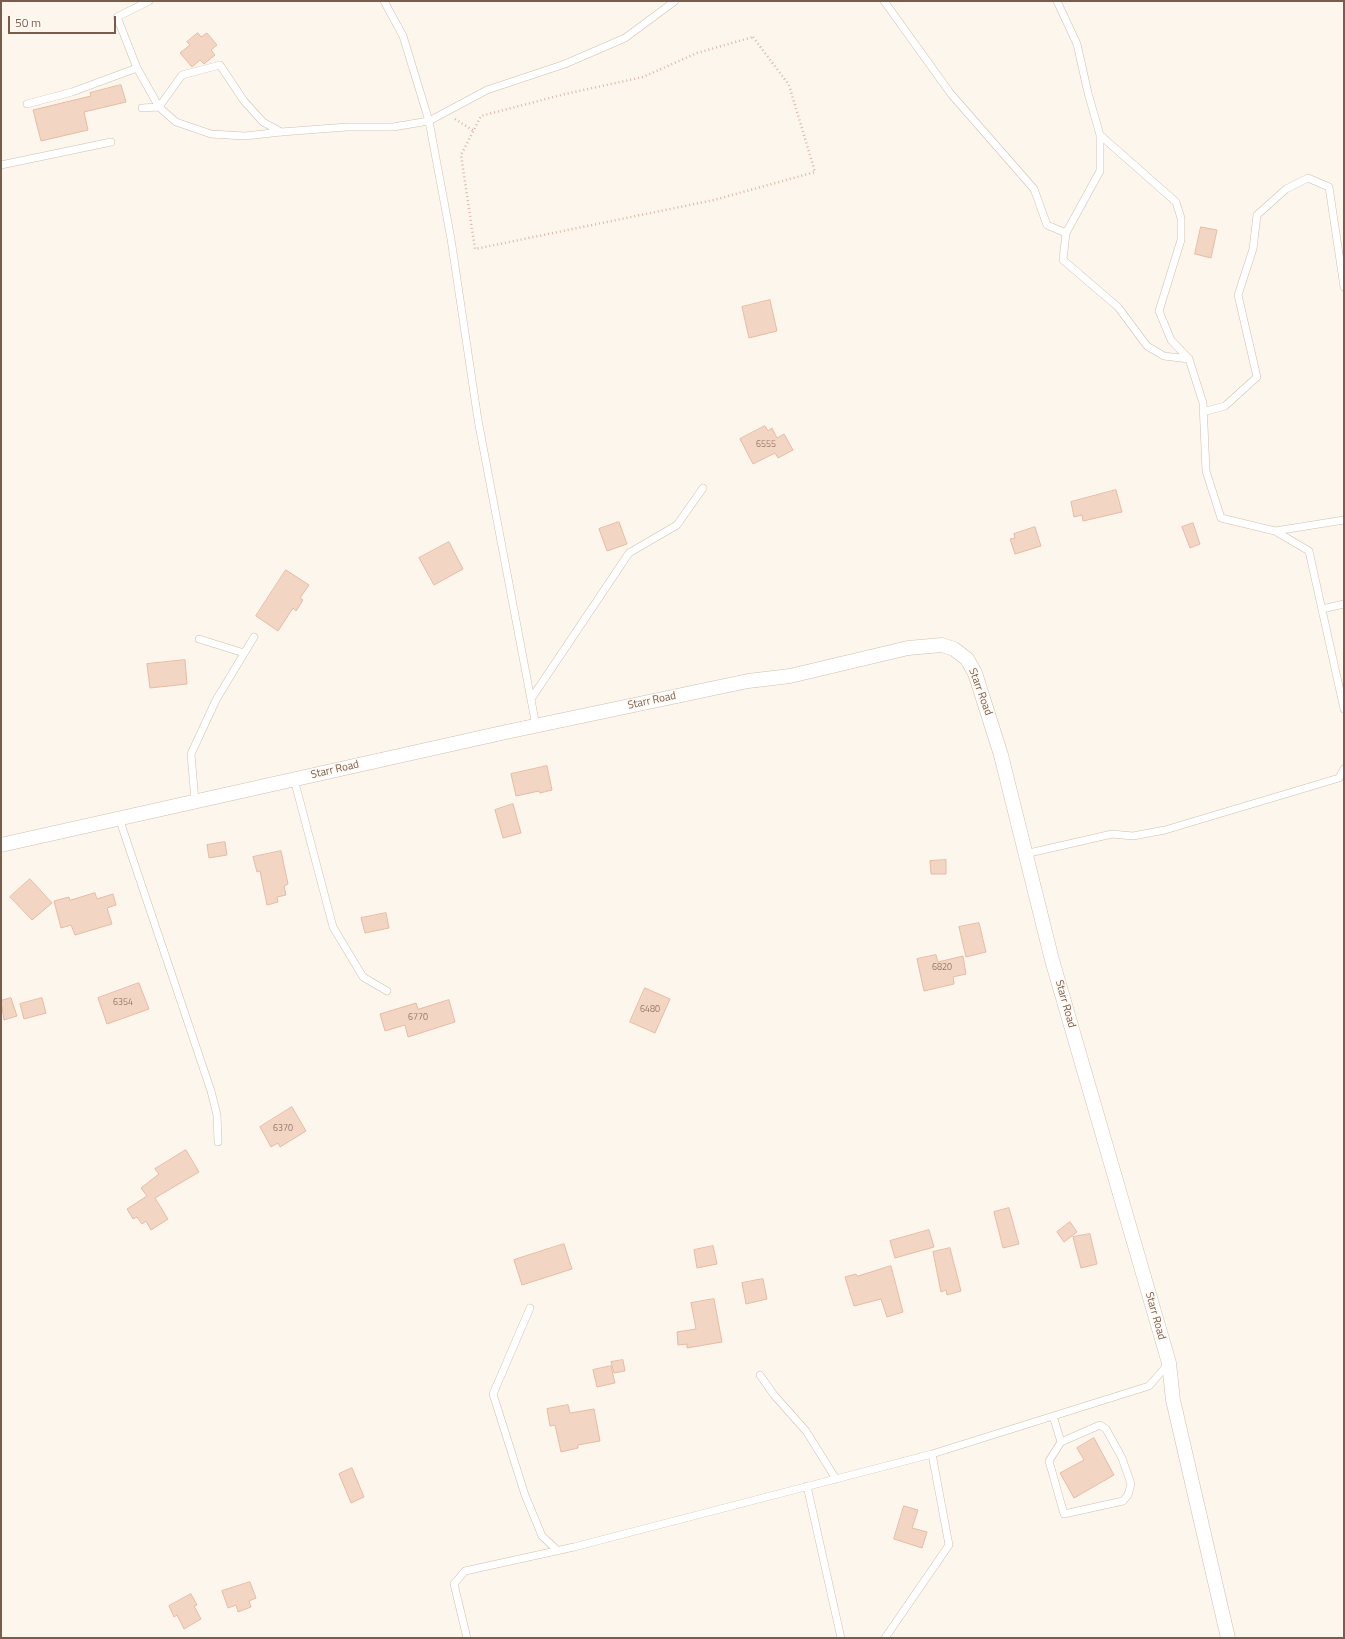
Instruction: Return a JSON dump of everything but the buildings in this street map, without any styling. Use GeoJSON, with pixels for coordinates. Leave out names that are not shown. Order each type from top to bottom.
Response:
{"type":"FeatureCollection","features":[{"type":"Feature","properties":{"kind":"street","name":"Starr Road"},"geometry":{"type":"LineString","coordinates":[[1,845],[536,726],[748,682],[790,676],[908,648],[942,645],[954,649],[967,659],[975,673],[1001,755],[1052,960],[1169,1363],[1173,1400],[1228,1638]]}},
{"type":"Feature","properties":{"kind":"lane"},"geometry":{"type":"LineString","coordinates":[[149,1],[117,17],[137,68],[159,107],[176,122],[211,134],[245,136],[281,132],[393,127],[429,121],[487,90],[565,64],[625,38],[675,1]]}},
{"type":"Feature","properties":{"kind":"lane"},"geometry":{"type":"LineString","coordinates":[[384,1],[404,36],[429,121],[451,239],[478,420],[536,726]]}},
{"type":"Feature","properties":{"kind":"lane"},"geometry":{"type":"LineString","coordinates":[[884,1],[951,94],[1034,189],[1047,225],[1066,233]]}},
{"type":"Feature","properties":{"kind":"lane"},"geometry":{"type":"LineString","coordinates":[[1057,1],[1077,44],[1088,93],[1100,135],[1100,171],[1066,233],[1063,260],[1118,307],[1147,346],[1164,356],[1189,359]]}},
{"type":"Feature","properties":{"kind":"lane"},"geometry":{"type":"LineString","coordinates":[[159,107],[182,75],[220,65],[244,101],[263,122],[281,132]]}},
{"type":"Feature","properties":{"kind":"lane"},"geometry":{"type":"LineString","coordinates":[[27,104],[72,92],[137,68]]}},
{"type":"Feature","properties":{"kind":"lane"},"geometry":{"type":"LineString","coordinates":[[142,108],[159,107]]}},
{"type":"Feature","properties":{"kind":"lane"},"geometry":{"type":"LineString","coordinates":[[1100,135],[1176,202],[1181,218],[1181,240],[1159,311],[1171,340],[1189,359],[1203,403],[1206,471],[1221,518],[1275,531],[1309,551],[1344,709]]}},
{"type":"Feature","properties":{"kind":"lane"},"geometry":{"type":"LineString","coordinates":[[1,165],[112,142]]}},
{"type":"Feature","properties":{"kind":"lane"},"geometry":{"type":"LineString","coordinates":[[1203,412],[1225,406],[1257,377],[1238,295],[1253,250],[1258,215],[1286,189],[1308,178],[1329,187],[1344,286]]}},
{"type":"Feature","properties":{"kind":"lane"},"geometry":{"type":"LineString","coordinates":[[530,699],[629,553],[677,525],[703,488]]}},
{"type":"Feature","properties":{"kind":"lane"},"geometry":{"type":"LineString","coordinates":[[1275,531],[1344,520]]}},
{"type":"Feature","properties":{"kind":"lane"},"geometry":{"type":"LineString","coordinates":[[1322,609],[1344,604]]}},
{"type":"Feature","properties":{"kind":"lane"},"geometry":{"type":"LineString","coordinates":[[195,801],[191,754],[216,700],[254,637]]}},
{"type":"Feature","properties":{"kind":"lane"},"geometry":{"type":"LineString","coordinates":[[199,639],[244,653]]}},
{"type":"Feature","properties":{"kind":"lane"},"geometry":{"type":"LineString","coordinates":[[1025,854],[1112,834],[1133,836],[1165,830],[1339,778],[1344,769]]}},
{"type":"Feature","properties":{"kind":"lane"},"geometry":{"type":"LineString","coordinates":[[294,779],[333,927],[363,977],[387,991]]}},
{"type":"Feature","properties":{"kind":"lane"},"geometry":{"type":"LineString","coordinates":[[119,818],[211,1091],[217,1115],[218,1142]]}},
{"type":"Feature","properties":{"kind":"lane"},"geometry":{"type":"LineString","coordinates":[[530,1308],[493,1394],[525,1495],[542,1536],[557,1550]]}},
{"type":"Feature","properties":{"kind":"lane"},"geometry":{"type":"LineString","coordinates":[[467,1638],[454,1584],[465,1571],[557,1550],[932,1454],[1149,1386],[1169,1363]]}},
{"type":"Feature","properties":{"kind":"lane"},"geometry":{"type":"LineString","coordinates":[[760,1375],[774,1395],[806,1431],[836,1479]]}},
{"type":"Feature","properties":{"kind":"lane"},"geometry":{"type":"LineString","coordinates":[[1053,1416],[1061,1442],[1049,1461],[1064,1514],[1123,1501],[1128,1495],[1131,1484],[1122,1458],[1106,1429],[1100,1425],[1061,1442]]}},
{"type":"Feature","properties":{"kind":"lane"},"geometry":{"type":"LineString","coordinates":[[885,1638],[949,1545],[932,1454]]}},
{"type":"Feature","properties":{"kind":"lane"},"geometry":{"type":"LineString","coordinates":[[807,1486],[841,1638]]}},
{"type":"Feature","properties":{"kind":"path"},"geometry":{"type":"LineString","coordinates":[[753,37],[788,86],[815,172],[714,200],[475,249],[461,155],[474,131],[481,116],[565,94],[642,77],[697,52],[753,37]]}},
{"type":"Feature","properties":{"kind":"path"},"geometry":{"type":"LineString","coordinates":[[444,112],[474,131]]}}]}
